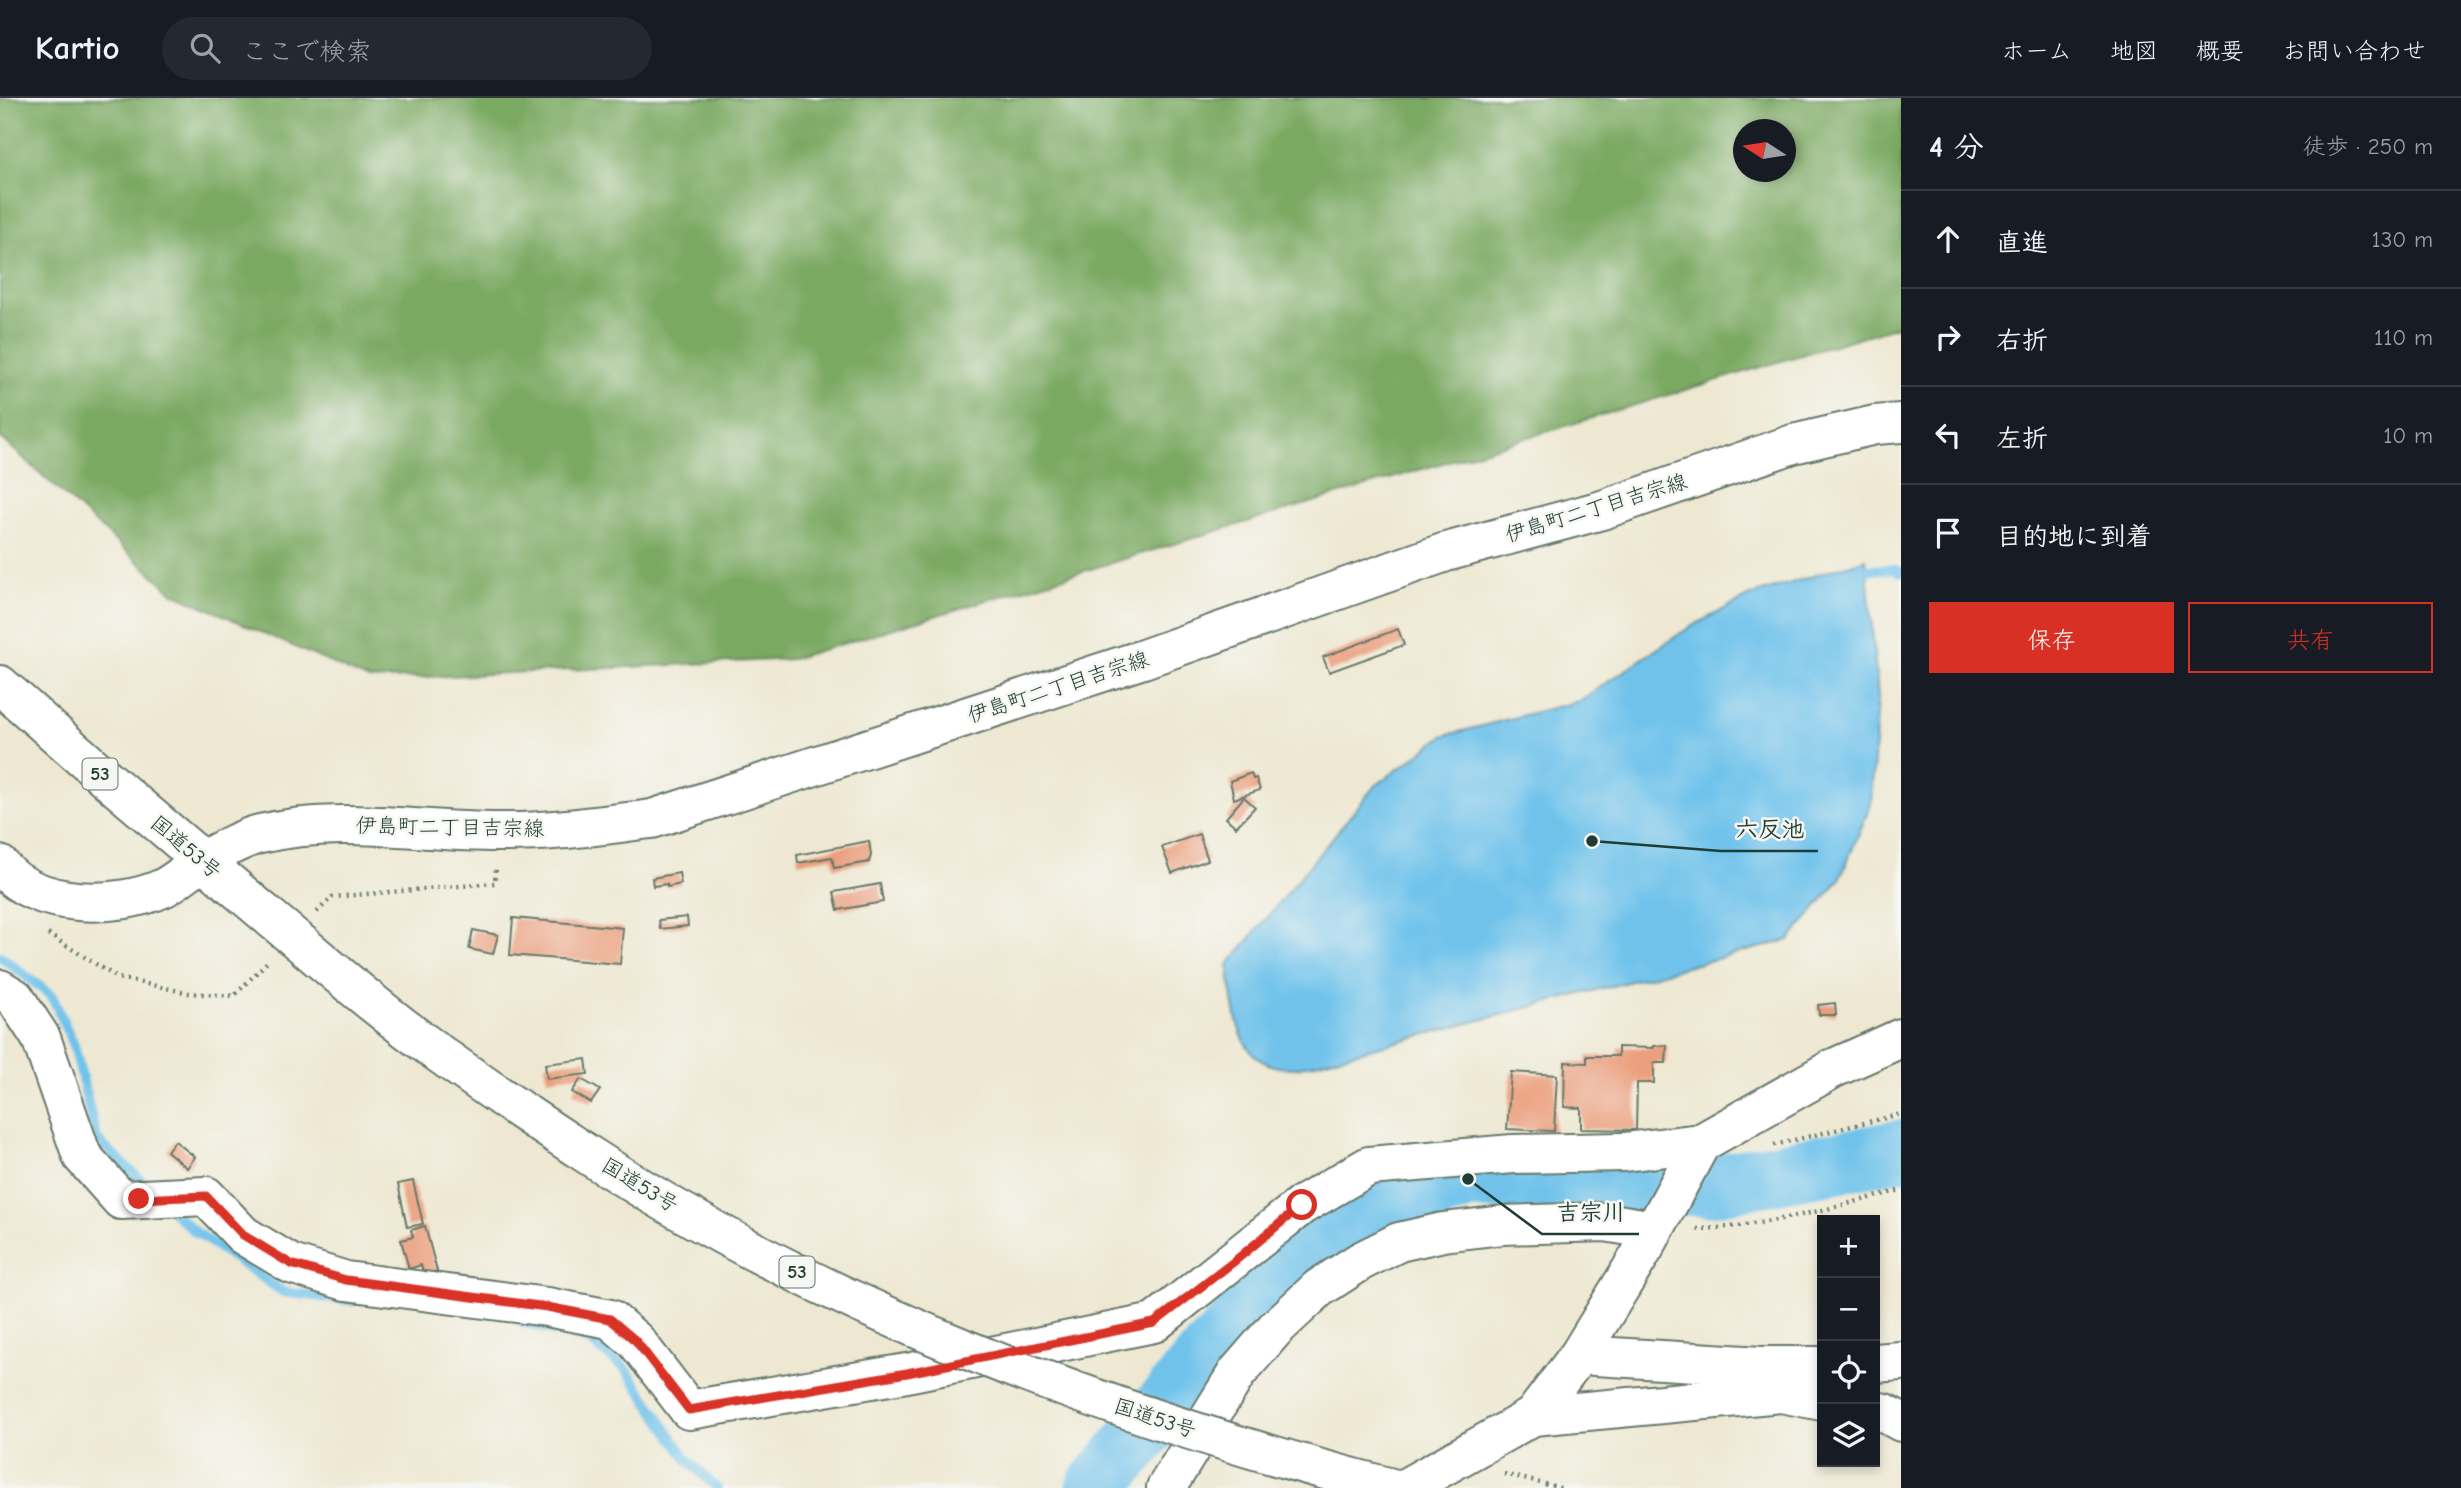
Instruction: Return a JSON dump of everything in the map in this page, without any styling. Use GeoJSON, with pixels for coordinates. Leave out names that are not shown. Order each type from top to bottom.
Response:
{"type":"FeatureCollection","features":[{"type":"Feature","properties":{"kind":"main road","name":"伊島町二丁目吉宗線"},"geometry":{"type":"LineString","coordinates":[[0,865],[4,871],[34,891],[72,901],[120,900],[164,888],[202,861],[258,835],[312,826],[365,824],[498,832],[574,829],[652,819],[1143,659],[1446,552],[1602,510],[1793,444],[1875,425],[1901,423]]}},
{"type":"Feature","properties":{"kind":"main road","name":"国道53号"},"geometry":{"type":"LineString","coordinates":[[0,685],[202,861],[425,1043],[575,1147],[706,1225],[872,1310],[1014,1368],[1241,1446],[1392,1488]]}},
{"type":"Feature","properties":{"kind":"main road"},"geometry":{"type":"LineString","coordinates":[[0,989],[15,998],[41,1038],[82,1156],[121,1200],[206,1196],[243,1235],[291,1264],[346,1280],[547,1307],[610,1319],[636,1341],[689,1410],[907,1373],[1154,1323],[1302,1205],[1369,1166],[1513,1154],[1698,1149],[1834,1068],[1901,1038]]}},
{"type":"Feature","properties":{"kind":"main road"},"geometry":{"type":"LineString","coordinates":[[1405,1488],[1533,1416],[1579,1355],[1658,1223],[1698,1149]]}},
{"type":"Feature","properties":{"kind":"main road"},"geometry":{"type":"LineString","coordinates":[[1166,1488],[1237,1373],[1275,1329],[1319,1289],[1361,1261],[1399,1242],[1443,1232],[1503,1225],[1658,1223]]}},
{"type":"Feature","properties":{"kind":"main road"},"geometry":{"type":"LineString","coordinates":[[1579,1355],[1762,1366],[1817,1366]]}},
{"type":"Feature","properties":{"kind":"main road"},"geometry":{"type":"LineString","coordinates":[[1880,1363],[1901,1361]]}},
{"type":"Feature","properties":{"kind":"main road"},"geometry":{"type":"LineString","coordinates":[[1533,1416],[1781,1393],[1817,1400]]}},
{"type":"Feature","properties":{"kind":"main road"},"geometry":{"type":"LineString","coordinates":[[1880,1412],[1901,1422]]}},
{"type":"Feature","properties":{"kind":"path"},"geometry":{"type":"LineString","coordinates":[[1772,1146],[1901,1114]]}},
{"type":"Feature","properties":{"kind":"path"},"geometry":{"type":"LineString","coordinates":[[1658,1223],[1735,1228],[1803,1215],[1901,1190]]}},
{"type":"Feature","properties":{"kind":"green space"},"geometry":{"type":"Polygon","coordinates":[[[0,98],[1901,98],[1901,325],[792,659],[369,680],[173,593],[0,437],[0,98]]]}},
{"type":"Feature","properties":{"kind":"water"},"geometry":{"type":"Polygon","coordinates":[[[1866,559],[1878,697],[1871,804],[1840,879],[1789,940],[1296,1068],[1274,1066],[1260,1060],[1250,1051],[1234,1009],[1228,965],[1374,787],[1443,736],[1579,701],[1690,627],[1750,596],[1866,559]]]}},
{"type":"Feature","properties":{"kind":"building"},"geometry":{"type":"Polygon","coordinates":[[[1398,629],[1404,645],[1329,672],[1323,657],[1398,629]]]}},
{"type":"Feature","properties":{"kind":"building"},"geometry":{"type":"Polygon","coordinates":[[[1251,773],[1260,790],[1234,799],[1230,781],[1251,773]]]}},
{"type":"Feature","properties":{"kind":"building"},"geometry":{"type":"Polygon","coordinates":[[[1244,797],[1255,807],[1236,827],[1226,818],[1244,797]]]}},
{"type":"Feature","properties":{"kind":"building"},"geometry":{"type":"Polygon","coordinates":[[[1199,834],[1208,860],[1172,873],[1162,847],[1199,834]]]}},
{"type":"Feature","properties":{"kind":"building"},"geometry":{"type":"Polygon","coordinates":[[[869,841],[869,862],[834,868],[832,857],[798,863],[797,855],[869,841]]]}},
{"type":"Feature","properties":{"kind":"building"},"geometry":{"type":"Polygon","coordinates":[[[679,873],[681,884],[653,886],[652,878],[679,873]]]}},
{"type":"Feature","properties":{"kind":"building"},"geometry":{"type":"Polygon","coordinates":[[[880,884],[883,902],[838,910],[834,892],[880,884]]]}},
{"type":"Feature","properties":{"kind":"building"},"geometry":{"type":"Polygon","coordinates":[[[687,917],[688,926],[660,929],[659,920],[687,917]]]}},
{"type":"Feature","properties":{"kind":"building"},"geometry":{"type":"Polygon","coordinates":[[[513,918],[623,928],[620,964],[510,955],[513,918]]]}},
{"type":"Feature","properties":{"kind":"building"},"geometry":{"type":"Polygon","coordinates":[[[473,930],[498,935],[493,954],[469,949],[473,930]]]}},
{"type":"Feature","properties":{"kind":"building"},"geometry":{"type":"Polygon","coordinates":[[[1835,1003],[1836,1015],[1819,1015],[1818,1005],[1835,1003]]]}},
{"type":"Feature","properties":{"kind":"building"},"geometry":{"type":"Polygon","coordinates":[[[1667,1045],[1666,1063],[1654,1063],[1654,1083],[1637,1083],[1636,1130],[1581,1129],[1581,1108],[1564,1107],[1565,1062],[1587,1063],[1587,1056],[1618,1056],[1618,1047],[1654,1048],[1667,1045]]]}},
{"type":"Feature","properties":{"kind":"building"},"geometry":{"type":"Polygon","coordinates":[[[586,1059],[588,1074],[547,1079],[545,1064],[586,1059]]]}},
{"type":"Feature","properties":{"kind":"building"},"geometry":{"type":"Polygon","coordinates":[[[1511,1072],[1557,1075],[1554,1131],[1507,1129],[1511,1072]]]}},
{"type":"Feature","properties":{"kind":"building"},"geometry":{"type":"Polygon","coordinates":[[[581,1079],[600,1090],[591,1103],[572,1092],[581,1079]]]}},
{"type":"Feature","properties":{"kind":"building"},"geometry":{"type":"Polygon","coordinates":[[[175,1141],[195,1157],[187,1168],[167,1151],[175,1141]]]}},
{"type":"Feature","properties":{"kind":"building"},"geometry":{"type":"Polygon","coordinates":[[[413,1181],[423,1224],[407,1227],[398,1184],[413,1181]]]}},
{"type":"Feature","properties":{"kind":"building"},"geometry":{"type":"Polygon","coordinates":[[[425,1226],[437,1271],[424,1275],[421,1265],[409,1269],[401,1240],[413,1237],[411,1230],[425,1226]]]}},
{"type":"Feature","properties":{"kind":"waterway"},"geometry":{"type":"LineString","coordinates":[[1855,570],[1894,569],[1901,572]]}},
{"type":"Feature","properties":{"kind":"waterway"},"geometry":{"type":"LineString","coordinates":[[0,956],[52,996],[74,1045],[97,1140],[149,1188]]}},
{"type":"Feature","properties":{"kind":"waterway"},"geometry":{"type":"LineString","coordinates":[[1096,1488],[1188,1378],[1295,1263],[1369,1215],[1468,1179],[1709,1186],[1901,1150]]}},
{"type":"Feature","properties":{"kind":"waterway"},"geometry":{"type":"LineString","coordinates":[[168,1207],[194,1231],[283,1292],[353,1301]]}},
{"type":"Feature","properties":{"kind":"waterway"},"geometry":{"type":"LineString","coordinates":[[522,1322],[588,1340],[626,1369],[687,1459],[717,1488]]}},
{"type":"Feature","properties":{"kind":"place","name":"六反池"},"geometry":{"type":"Point","coordinates":[1592,841]}},
{"type":"Feature","properties":{"kind":"place","name":"吉宗川"},"geometry":{"type":"Point","coordinates":[1468,1179]}},
{"type":"Feature","properties":{"kind":"route"},"geometry":{"type":"LineString","coordinates":[[139,1199],[206,1196],[243,1235],[291,1264],[346,1280],[547,1307],[610,1319],[636,1341],[689,1410],[907,1373],[1154,1323],[1302,1205]]}}]}
